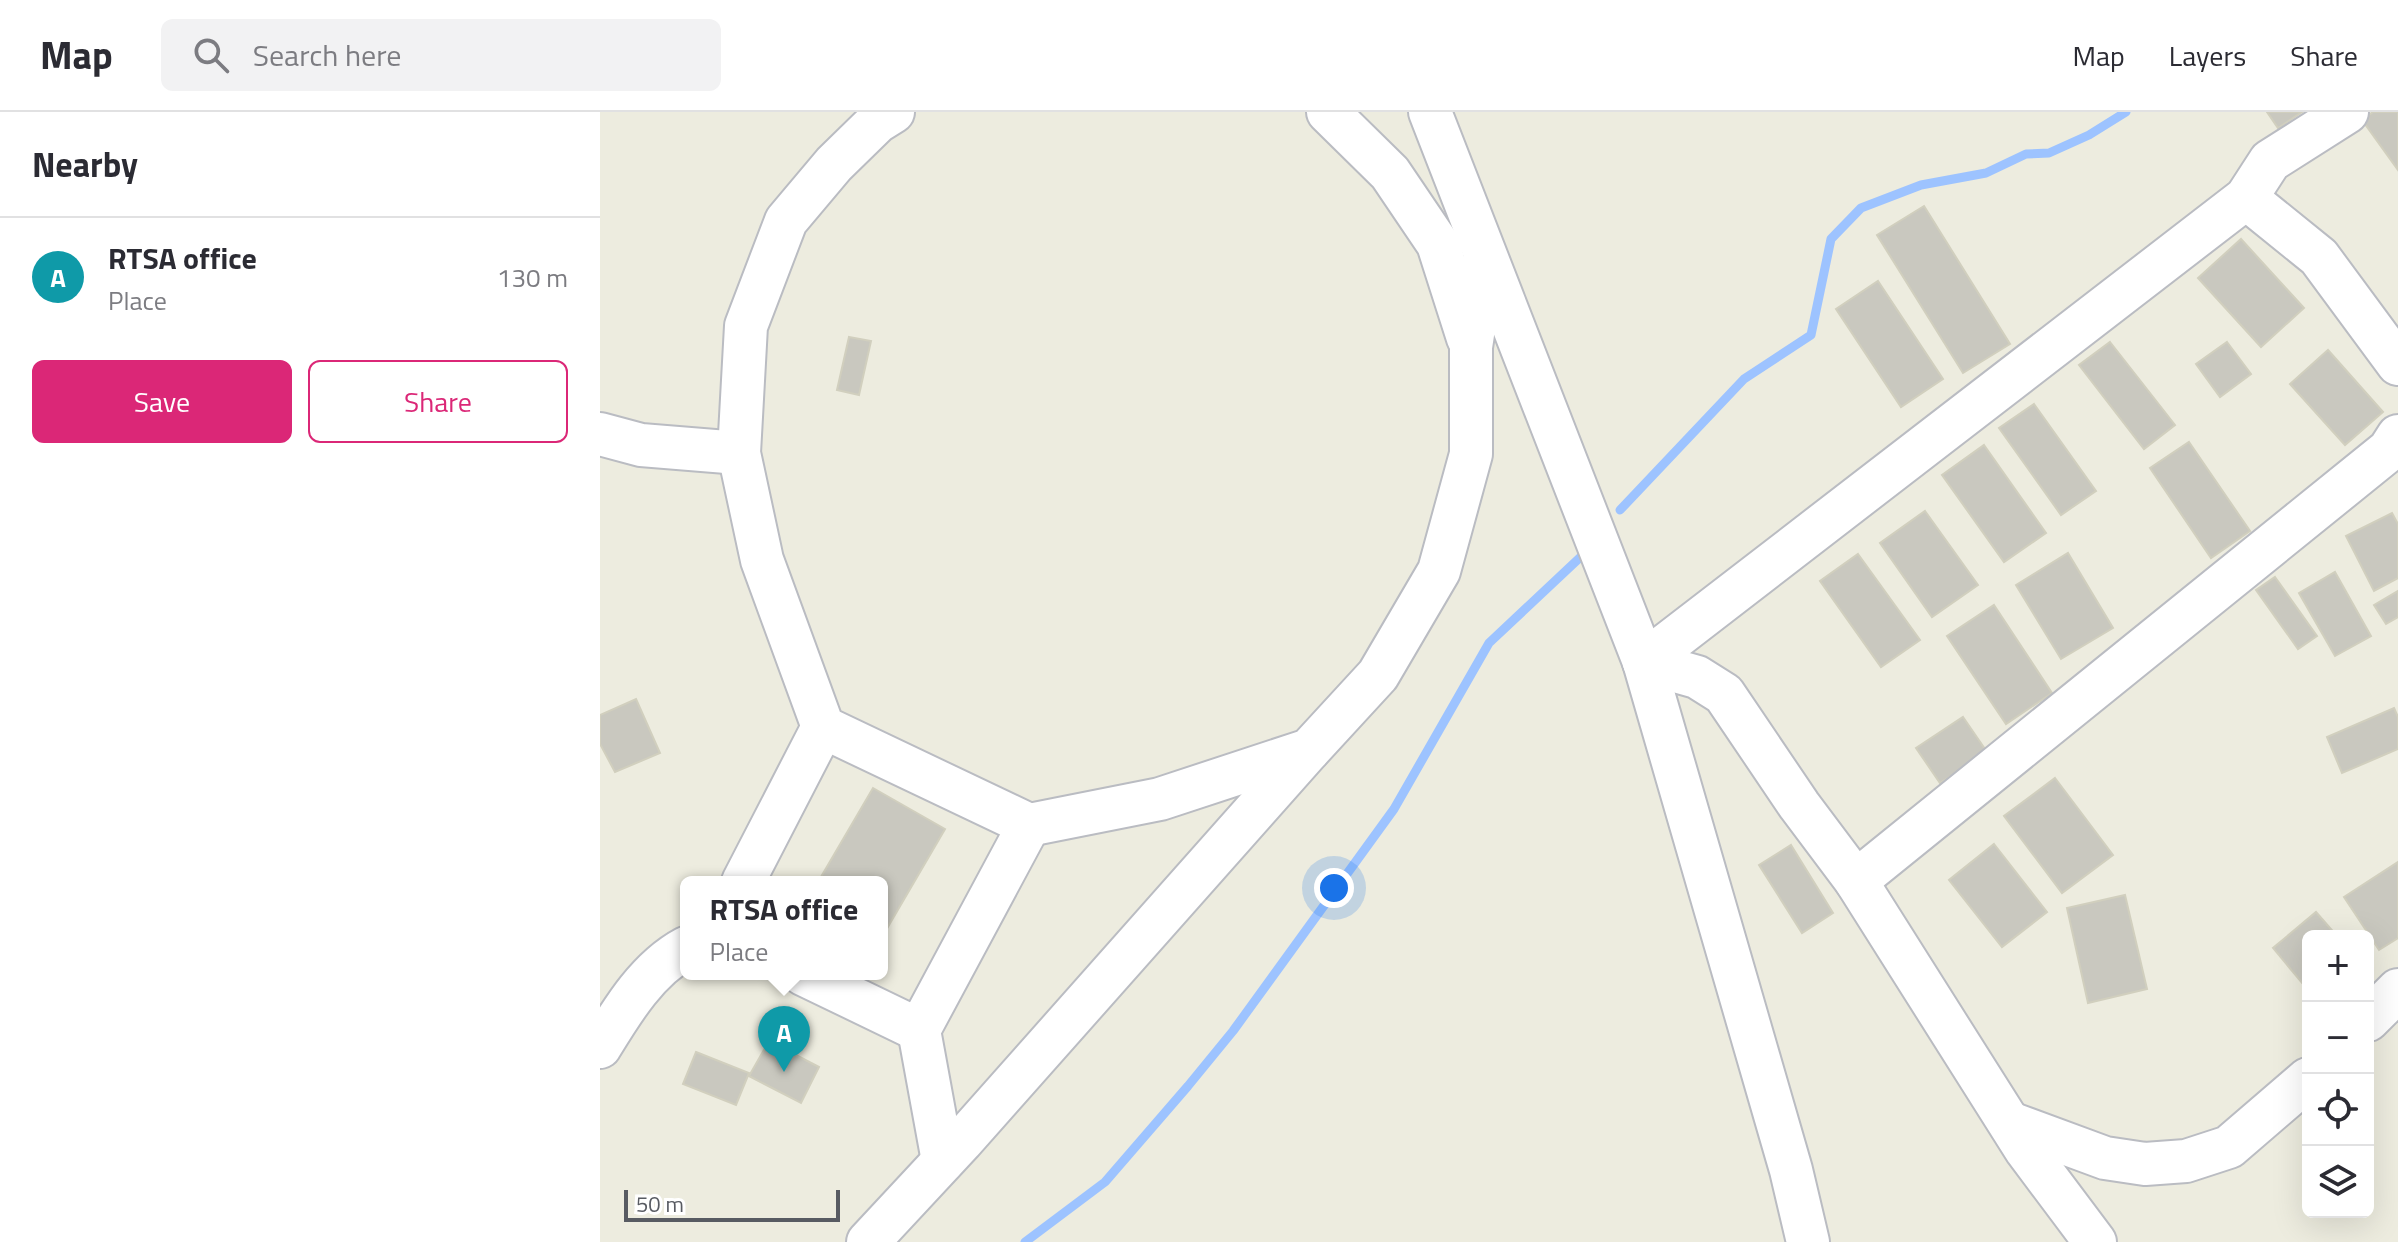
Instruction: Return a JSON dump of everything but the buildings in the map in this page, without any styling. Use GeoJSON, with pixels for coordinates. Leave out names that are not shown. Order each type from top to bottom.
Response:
{"type":"FeatureCollection","features":[{"type":"Feature","properties":{"kind":"street"},"geometry":{"type":"LineString","coordinates":[[893,112],[877,122],[834,164],[786,221],[746,326],[739,453],[762,560],[823,727],[1029,825],[1160,799],[1309,750]]}},
{"type":"Feature","properties":{"kind":"street"},"geometry":{"type":"LineString","coordinates":[[1328,112],[1390,173],[1438,244],[1471,347]]}},
{"type":"Feature","properties":{"kind":"street"},"geometry":{"type":"LineString","coordinates":[[1430,112],[1644,662],[1791,1170],[1808,1242]]}},
{"type":"Feature","properties":{"kind":"street"},"geometry":{"type":"LineString","coordinates":[[1644,662],[2246,198],[2270,161],[2347,112]]}},
{"type":"Feature","properties":{"kind":"street"},"geometry":{"type":"LineString","coordinates":[[2246,198],[2319,257],[2398,364]]}},
{"type":"Feature","properties":{"kind":"street"},"geometry":{"type":"LineString","coordinates":[[868,1242],[1378,675],[1439,571],[1471,454],[1471,347],[1485,257]]}},
{"type":"Feature","properties":{"kind":"street"},"geometry":{"type":"LineString","coordinates":[[600,434],[641,445],[739,453]]}},
{"type":"Feature","properties":{"kind":"street"},"geometry":{"type":"LineString","coordinates":[[1856,881],[2395,449]]}},
{"type":"Feature","properties":{"kind":"street"},"geometry":{"type":"LineString","coordinates":[[1644,662],[1697,677],[1724,694],[1799,805],[1856,881],[2026,1150],[2095,1242]]}},
{"type":"Feature","properties":{"kind":"street"},"geometry":{"type":"LineString","coordinates":[[746,876],[823,727]]}},
{"type":"Feature","properties":{"kind":"street"},"geometry":{"type":"LineString","coordinates":[[943,1161],[919,1030],[1029,825]]}},
{"type":"Feature","properties":{"kind":"street"},"geometry":{"type":"LineString","coordinates":[[600,1047],[625,1006],[668,958],[680,951]]}},
{"type":"Feature","properties":{"kind":"street"},"geometry":{"type":"LineString","coordinates":[[815,980],[919,1030]]}},
{"type":"Feature","properties":{"kind":"street"},"geometry":{"type":"LineString","coordinates":[[2374,1014],[2398,990]]}},
{"type":"Feature","properties":{"kind":"street"},"geometry":{"type":"LineString","coordinates":[[2010,1123],[2105,1158],[2145,1164],[2186,1161],[2229,1147],[2302,1084]]}},
{"type":"Feature","properties":{"kind":"waterway"},"geometry":{"type":"LineString","coordinates":[[1620,510],[1744,379],[1811,335],[1831,239],[1861,208],[1921,185],[1986,173],[2026,154],[2049,153],[2089,135],[2126,112]]}},
{"type":"Feature","properties":{"kind":"waterway"},"geometry":{"type":"LineString","coordinates":[[1025,1242],[1105,1182],[1233,1031],[1394,809],[1489,643],[1588,550]]}},
{"type":"Feature","properties":{"kind":"place","name":"RTSA office"},"geometry":{"type":"Point","coordinates":[784,1072]}}]}
